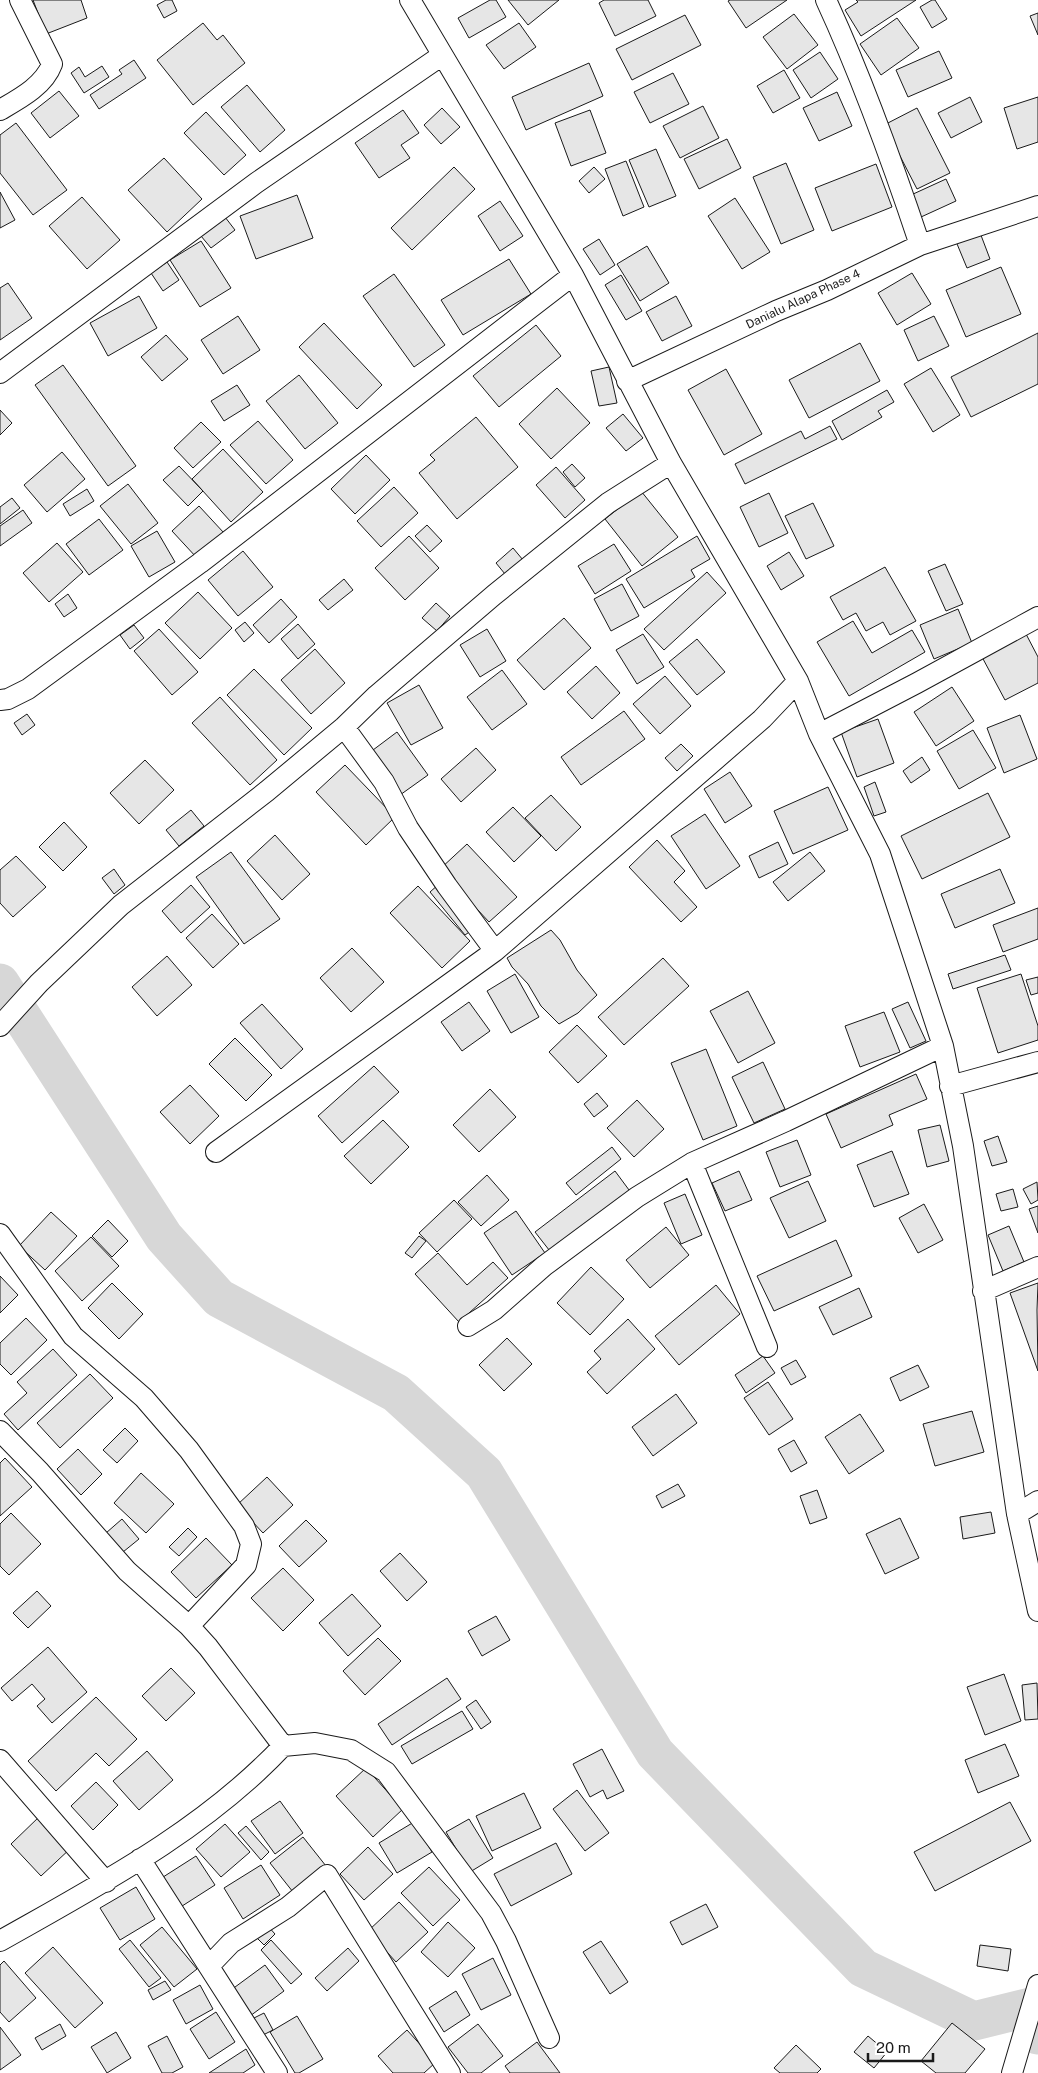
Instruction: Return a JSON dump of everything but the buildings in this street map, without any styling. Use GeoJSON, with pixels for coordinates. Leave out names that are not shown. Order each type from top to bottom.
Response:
{"type":"FeatureCollection","features":[{"type":"Feature","properties":{"kind":"street"},"geometry":{"type":"LineString","coordinates":[[0,110],[37,86],[48,75],[52,64],[20,0]]}},
{"type":"Feature","properties":{"kind":"street"},"geometry":{"type":"LineString","coordinates":[[410,0],[441,56],[573,275],[671,463],[798,681],[819,734],[880,854],[943,1046],[963,1146],[982,1291],[1016,1514],[1038,1611]]}},
{"type":"Feature","properties":{"kind":"street"},"geometry":{"type":"LineString","coordinates":[[826,0],[854,60],[883,135],[920,245]]}},
{"type":"Feature","properties":{"kind":"street"},"geometry":{"type":"LineString","coordinates":[[0,373],[256,184],[441,56]]}},
{"type":"Feature","properties":{"kind":"street","name":"Danialu Alapa Phase 4"},"geometry":{"type":"LineString","coordinates":[[627,381],[776,311],[828,290],[920,245],[1038,206]]}},
{"type":"Feature","properties":{"kind":"street"},"geometry":{"type":"LineString","coordinates":[[0,700],[8,699],[28,689],[200,564],[573,275]]}},
{"type":"Feature","properties":{"kind":"street"},"geometry":{"type":"LineString","coordinates":[[0,1026],[39,983],[120,905],[267,791],[344,727],[377,695],[494,595],[608,503],[671,463]]}},
{"type":"Feature","properties":{"kind":"street"},"geometry":{"type":"LineString","coordinates":[[819,734],[1035,625]]}},
{"type":"Feature","properties":{"kind":"street"},"geometry":{"type":"LineString","coordinates":[[216,1152],[494,951],[762,719],[798,681]]}},
{"type":"Feature","properties":{"kind":"street"},"geometry":{"type":"LineString","coordinates":[[344,727],[384,782],[408,828],[494,951]]}},
{"type":"Feature","properties":{"kind":"street"},"geometry":{"type":"LineString","coordinates":[[468,1326],[494,1310],[544,1266],[636,1197],[692,1162],[786,1121],[943,1046]]}},
{"type":"Feature","properties":{"kind":"street"},"geometry":{"type":"LineString","coordinates":[[950,1086],[1038,1062]]}},
{"type":"Feature","properties":{"kind":"street"},"geometry":{"type":"LineString","coordinates":[[692,1162],[767,1347]]}},
{"type":"Feature","properties":{"kind":"street"},"geometry":{"type":"LineString","coordinates":[[0,1234],[74,1336],[144,1398],[189,1450],[244,1526],[251,1544],[246,1565],[189,1626]]}},
{"type":"Feature","properties":{"kind":"street"},"geometry":{"type":"LineString","coordinates":[[982,1291],[1038,1267]]}},
{"type":"Feature","properties":{"kind":"street"},"geometry":{"type":"LineString","coordinates":[[0,1432],[40,1472],[127,1571],[189,1626],[252,1704],[282,1746]]}},
{"type":"Feature","properties":{"kind":"street"},"geometry":{"type":"LineString","coordinates":[[1016,1514],[1038,1501]]}},
{"type":"Feature","properties":{"kind":"street"},"geometry":{"type":"LineString","coordinates":[[0,1941],[106,1882],[212,1811],[259,1772],[282,1746],[315,1743],[351,1750],[386,1772],[491,1913],[506,1941],[549,2038]]}},
{"type":"Feature","properties":{"kind":"street"},"geometry":{"type":"LineString","coordinates":[[0,1760],[106,1882]]}},
{"type":"Feature","properties":{"kind":"street"},"geometry":{"type":"LineString","coordinates":[[140,1859],[277,2073]]}},
{"type":"Feature","properties":{"kind":"street"},"geometry":{"type":"LineString","coordinates":[[209,1966],[231,1943],[288,1907],[327,1875],[450,2073]]}},
{"type":"Feature","properties":{"kind":"street"},"geometry":{"type":"LineString","coordinates":[[193,1941],[231,1943]]}},
{"type":"Feature","properties":{"kind":"street"},"geometry":{"type":"LineString","coordinates":[[1012,2073],[1038,1985]]}},
{"type":"Feature","properties":{"kind":"waterway"},"geometry":{"type":"LineString","coordinates":[[0,983],[164,1237],[219,1298],[396,1393],[484,1473],[655,1753],[863,1968],[974,2021],[1031,2007],[1038,2035]]}}]}
